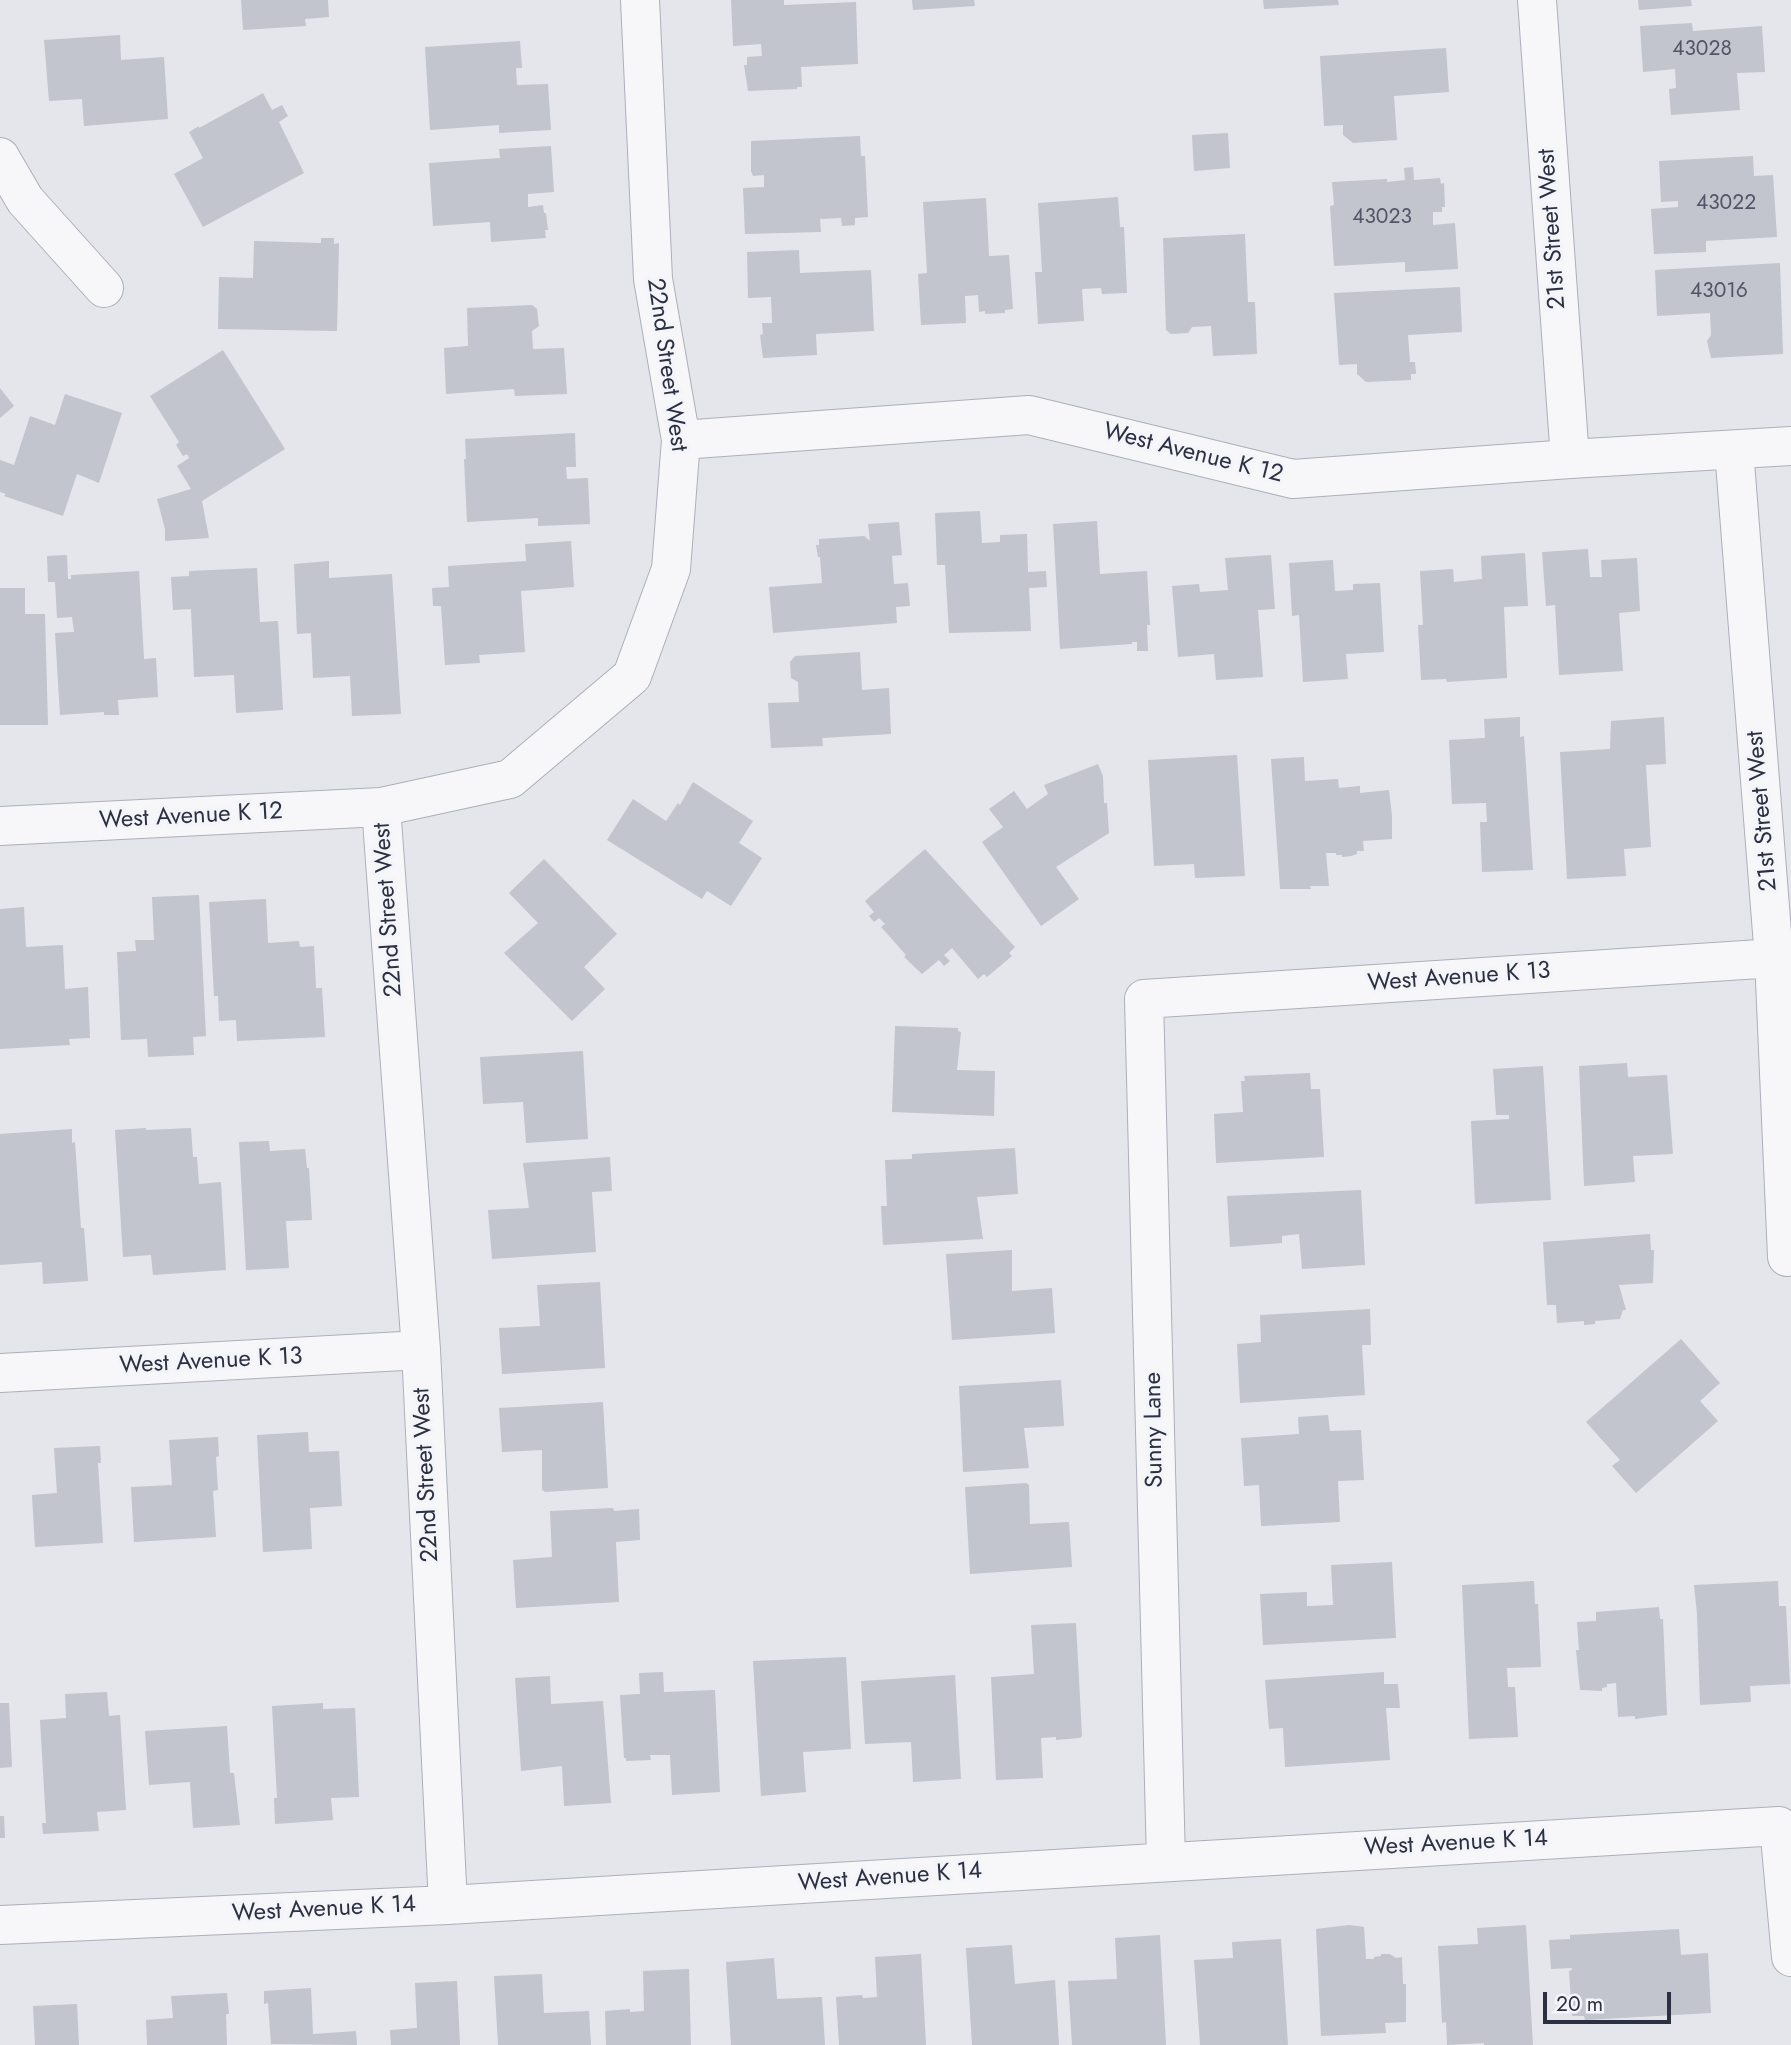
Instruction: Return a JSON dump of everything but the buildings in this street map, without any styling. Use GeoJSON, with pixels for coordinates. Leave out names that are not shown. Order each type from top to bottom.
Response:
{"type":"FeatureCollection","features":[{"type":"Feature","properties":{"kind":"street","name":"22nd Street West"},"geometry":{"type":"LineString","coordinates":[[448,1905],[421,1350],[381,807],[510,779],[632,676],[671,569],[681,440],[653,279],[640,0]]}},
{"type":"Feature","properties":{"kind":"street","name":"21st Street West"},"geometry":{"type":"LineString","coordinates":[[1536,0],[1570,459]]}},
{"type":"Feature","properties":{"kind":"street"},"geometry":{"type":"LineString","coordinates":[[0,157],[25,200],[104,288]]}},
{"type":"Feature","properties":{"kind":"street","name":"West Avenue K 12"},"geometry":{"type":"LineString","coordinates":[[681,440],[1030,415],[1293,479],[1791,446]]}},
{"type":"Feature","properties":{"kind":"street","name":"21st Street West"},"geometry":{"type":"LineString","coordinates":[[1734,450],[1783,957],[1787,1257]]}},
{"type":"Feature","properties":{"kind":"street","name":"West Avenue K 12"},"geometry":{"type":"LineString","coordinates":[[0,826],[381,807]]}},
{"type":"Feature","properties":{"kind":"street","name":"West Avenue K 13"},"geometry":{"type":"LineString","coordinates":[[1144,999],[1783,957]]}},
{"type":"Feature","properties":{"kind":"street","name":"Sunny Lane"},"geometry":{"type":"LineString","coordinates":[[1144,999],[1166,1861]]}},
{"type":"Feature","properties":{"kind":"street","name":"West Avenue K 13"},"geometry":{"type":"LineString","coordinates":[[0,1373],[421,1350]]}},
{"type":"Feature","properties":{"kind":"street","name":"West Avenue K 14"},"geometry":{"type":"LineString","coordinates":[[0,1925],[448,1905],[1779,1826],[1791,1957]]}}]}
